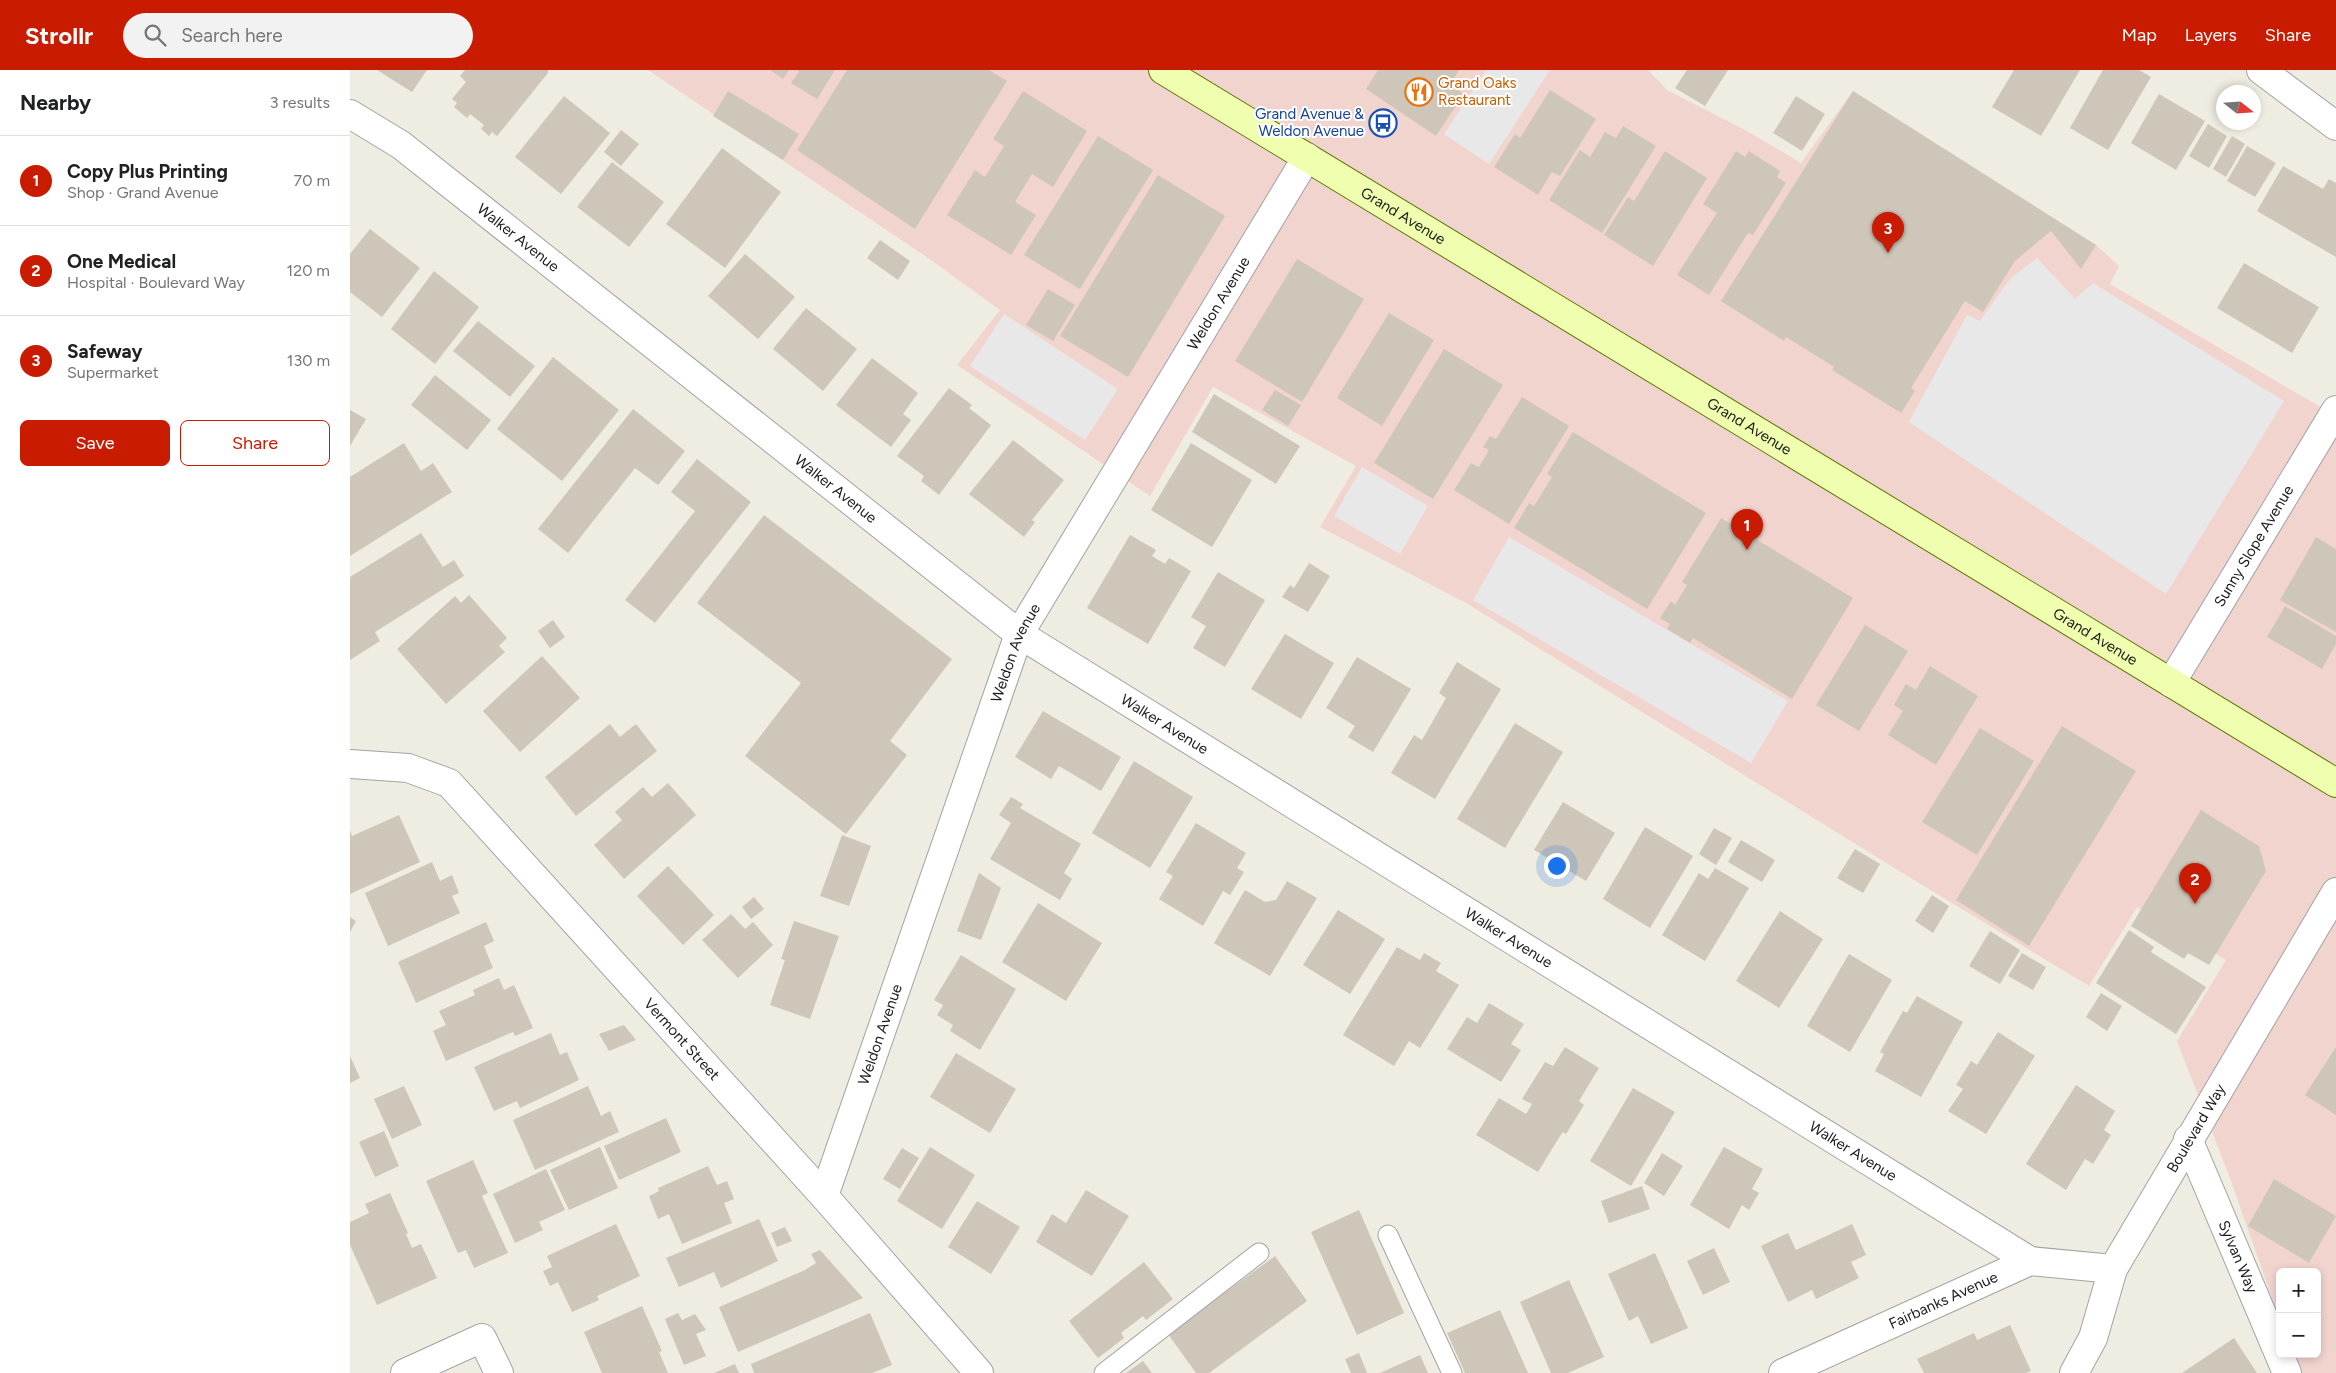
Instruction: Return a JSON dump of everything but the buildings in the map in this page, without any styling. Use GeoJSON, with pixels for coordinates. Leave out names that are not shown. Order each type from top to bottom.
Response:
{"type":"FeatureCollection","features":[{"type":"Feature","properties":{"kind":"main road","name":"Grand Avenue"},"geometry":{"type":"LineString","coordinates":[[1163,70],[2336,783]]}},
{"type":"Feature","properties":{"kind":"street"},"geometry":{"type":"LineString","coordinates":[[2262,70],[2336,126]]}},
{"type":"Feature","properties":{"kind":"street","name":"Walker Avenue"},"geometry":{"type":"LineString","coordinates":[[350,114],[401,145],[1019,634],[2030,1261]]}},
{"type":"Feature","properties":{"kind":"street","name":"Weldon Avenue"},"geometry":{"type":"LineString","coordinates":[[824,1196],[1019,634],[1307,157]]}},
{"type":"Feature","properties":{"kind":"street","name":"Sunny Slope Avenue"},"geometry":{"type":"LineString","coordinates":[[2171,683],[2336,410]]}},
{"type":"Feature","properties":{"kind":"street","name":"Vermont Street"},"geometry":{"type":"LineString","coordinates":[[351,765],[408,768],[449,783],[824,1196],[979,1373]]}},
{"type":"Feature","properties":{"kind":"street","name":"Boulevard Way"},"geometry":{"type":"LineString","coordinates":[[2074,1373],[2094,1338],[2113,1269],[2188,1139],[2336,892]]}},
{"type":"Feature","properties":{"kind":"street","name":"Sylvan Way"},"geometry":{"type":"LineString","coordinates":[[2188,1139],[2287,1373]]}},
{"type":"Feature","properties":{"kind":"street","name":"Fairbanks Avenue"},"geometry":{"type":"LineString","coordinates":[[1783,1373],[2030,1261],[2113,1269]]}},
{"type":"Feature","properties":{"kind":"street"},"geometry":{"type":"LineString","coordinates":[[405,1373],[482,1338],[499,1373]]}},
{"type":"Feature","properties":{"kind":"lane"},"geometry":{"type":"LineString","coordinates":[[1388,1235],[1452,1373]]}},
{"type":"Feature","properties":{"kind":"lane"},"geometry":{"type":"LineString","coordinates":[[1104,1373],[1259,1253]]}},
{"type":"Feature","properties":{"kind":"shaded area"},"geometry":{"type":"Polygon","coordinates":[[[648,70],[1648,70],[1667,90],[1747,131],[1801,163],[1853,91],[2096,245],[2119,266],[2110,284],[2336,416],[2336,1373],[2298,1373],[2292,1358],[2321,1358],[2321,1268],[2276,1268],[2276,1310],[2230,1178],[2177,1041],[2226,960],[2137,907],[2089,986],[1466,603],[1320,527],[1356,466],[1213,387],[1150,496],[957,365],[1000,310],[931,260],[648,70]]]}},
{"type":"Feature","properties":{"kind":"shaded area"},"geometry":{"type":"Polygon","coordinates":[[[1486,70],[1550,70],[1489,164],[1444,134],[1486,70]]]}},
{"type":"Feature","properties":{"kind":"shaded area"},"geometry":{"type":"Polygon","coordinates":[[[2037,258],[2075,299],[2093,283],[2284,401],[2166,594],[1909,422],[1967,315],[1980,321],[2010,279],[2037,258]]]}},
{"type":"Feature","properties":{"kind":"shaded area"},"geometry":{"type":"Polygon","coordinates":[[[1004,314],[1118,389],[1085,440],[970,366],[1004,314]]]}},
{"type":"Feature","properties":{"kind":"shaded area"},"geometry":{"type":"Polygon","coordinates":[[[1362,467],[1428,506],[1400,554],[1334,516],[1362,467]]]}},
{"type":"Feature","properties":{"kind":"shaded area"},"geometry":{"type":"Polygon","coordinates":[[[1509,537],[1788,701],[1751,763],[1473,600],[1509,537]]]}},
{"type":"Feature","properties":{"kind":"place","name":"Grand Oaks Restaurant"},"geometry":{"type":"Point","coordinates":[1419,92]}},
{"type":"Feature","properties":{"kind":"place","name":"Grand Avenue & Weldon Avenue"},"geometry":{"type":"Point","coordinates":[1383,123]}},
{"type":"Feature","properties":{"kind":"place","name":"Safeway"},"geometry":{"type":"Point","coordinates":[1888,253]}},
{"type":"Feature","properties":{"kind":"place","name":"Copy Plus Printing"},"geometry":{"type":"Point","coordinates":[1747,550]}},
{"type":"Feature","properties":{"kind":"place","name":"One Medical"},"geometry":{"type":"Point","coordinates":[2195,904]}}]}
